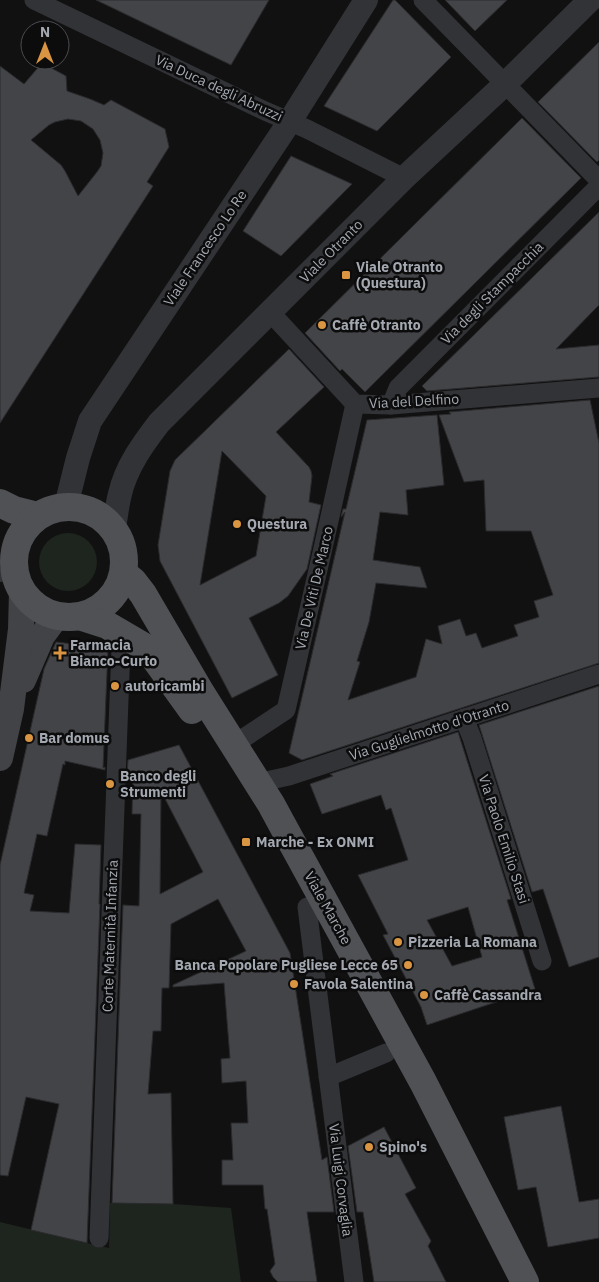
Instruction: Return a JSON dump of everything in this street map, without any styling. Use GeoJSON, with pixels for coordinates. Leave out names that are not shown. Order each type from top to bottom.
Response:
{"type":"FeatureCollection","features":[{"type":"Feature","properties":{"kind":"main road"},"geometry":{"type":"LineString","coordinates":[[0,503],[14,510],[38,516]]}},
{"type":"Feature","properties":{"kind":"main road"},"geometry":{"type":"LineString","coordinates":[[11,709],[42,636],[69,617],[101,608],[116,593],[124,574],[124,550],[114,528],[100,516],[84,508],[66,506],[38,516],[19,536],[4,564],[15,578],[22,592],[36,608],[69,617]]}},
{"type":"Feature","properties":{"kind":"main road","name":"Viale Marche"},"geometry":{"type":"LineString","coordinates":[[124,574],[133,581],[143,594],[297,852],[423,1082],[525,1282]]}},
{"type":"Feature","properties":{"kind":"main road"},"geometry":{"type":"LineString","coordinates":[[0,758],[11,709],[21,629],[22,592]]}},
{"type":"Feature","properties":{"kind":"main road","name":"Viale Marche"},"geometry":{"type":"LineString","coordinates":[[69,617],[106,626],[148,649],[187,703],[244,791],[269,836],[508,1282]]}},
{"type":"Feature","properties":{"kind":"street","name":"Via Duca degli Abruzzi"},"geometry":{"type":"LineString","coordinates":[[34,0],[264,111],[290,121],[404,178]]}},
{"type":"Feature","properties":{"kind":"street","name":"Viale Francesco Lo Re"},"geometry":{"type":"LineString","coordinates":[[66,506],[90,421],[290,121],[366,0]]}},
{"type":"Feature","properties":{"kind":"street"},"geometry":{"type":"LineString","coordinates":[[423,0],[599,180]]}},
{"type":"Feature","properties":{"kind":"street","name":"Viale Otranto"},"geometry":{"type":"LineString","coordinates":[[114,528],[120,492],[131,465],[141,446],[159,423],[404,178],[505,84],[590,0]]}},
{"type":"Feature","properties":{"kind":"street","name":"Via degli Stampacchia"},"geometry":{"type":"LineString","coordinates":[[391,405],[398,388],[599,186]]}},
{"type":"Feature","properties":{"kind":"street","name":"Via del Delfino"},"geometry":{"type":"LineString","coordinates":[[270,312],[355,404],[391,405],[599,388]]}},
{"type":"Feature","properties":{"kind":"street","name":"Via De Viti De Marco"},"geometry":{"type":"LineString","coordinates":[[233,745],[286,710],[355,404]]}},
{"type":"Feature","properties":{"kind":"street","name":"Corte Maternità Infanzia"},"geometry":{"type":"LineString","coordinates":[[99,1238],[121,646],[125,635]]}},
{"type":"Feature","properties":{"kind":"street","name":"Via Guglielmotto d'Otranto"},"geometry":{"type":"LineString","coordinates":[[257,783],[289,776],[599,674]]}},
{"type":"Feature","properties":{"kind":"street","name":"Via Paolo Emilio Stasi"},"geometry":{"type":"LineString","coordinates":[[464,718],[472,738],[542,961]]}},
{"type":"Feature","properties":{"kind":"street","name":"Via Luigi Corvaglia"},"geometry":{"type":"LineString","coordinates":[[307,907],[354,1282]]}},
{"type":"Feature","properties":{"kind":"street"},"geometry":{"type":"LineString","coordinates":[[328,1077],[386,1053]]}},
{"type":"Feature","properties":{"kind":"shaded area"},"geometry":{"type":"Polygon","coordinates":[[[62,533],[74,533],[89,541],[97,556],[97,568],[89,583],[74,591],[62,591],[47,583],[39,568],[39,556],[47,541],[62,533]]]}},
{"type":"Feature","properties":{"kind":"shaded area"},"geometry":{"type":"Polygon","coordinates":[[[110,1203],[173,1204],[231,1208],[241,1282],[0,1282],[0,1222],[109,1248],[110,1203]]]}},
{"type":"Feature","properties":{"kind":"building"},"geometry":{"type":"Polygon","coordinates":[[[96,0],[269,0],[231,65],[96,0]]]}},
{"type":"Feature","properties":{"kind":"building"},"geometry":{"type":"Polygon","coordinates":[[[393,0],[451,57],[377,131],[324,106],[393,0]]]}},
{"type":"Feature","properties":{"kind":"building"},"geometry":{"type":"Polygon","coordinates":[[[445,0],[507,0],[475,31],[445,0]]]}},
{"type":"Feature","properties":{"kind":"building"},"geometry":{"type":"Polygon","coordinates":[[[599,42],[599,160],[597,162],[538,102],[599,42]]]}},
{"type":"Feature","properties":{"kind":"building"},"geometry":{"type":"Polygon","coordinates":[[[0,66],[24,84],[36,70],[55,70],[66,76],[67,91],[104,105],[111,100],[165,129],[169,147],[147,182],[153,186],[0,423],[0,66]],[[68,119],[49,125],[31,140],[61,165],[78,196],[101,166],[103,153],[100,140],[93,129],[81,121],[68,119]]]}},
{"type":"Feature","properties":{"kind":"building"},"geometry":{"type":"Polygon","coordinates":[[[522,118],[581,178],[365,392],[342,369],[340,371],[305,333],[522,118]]]}},
{"type":"Feature","properties":{"kind":"building"},"geometry":{"type":"Polygon","coordinates":[[[291,156],[352,184],[281,256],[243,231],[291,156]]]}},
{"type":"Feature","properties":{"kind":"building"},"geometry":{"type":"Polygon","coordinates":[[[599,212],[599,305],[556,349],[599,345],[599,377],[427,391],[422,386],[599,212]]]}},
{"type":"Feature","properties":{"kind":"building"},"geometry":{"type":"Polygon","coordinates":[[[289,349],[324,387],[276,432],[309,467],[312,476],[309,502],[321,505],[307,569],[288,596],[279,603],[249,618],[278,675],[232,698],[160,561],[158,545],[170,471],[175,460],[289,349]],[[222,451],[200,585],[256,556],[266,496],[222,451]]]}},
{"type":"Feature","properties":{"kind":"building"},"geometry":{"type":"Polygon","coordinates":[[[590,400],[599,443],[599,663],[302,760],[289,753],[345,512],[341,517],[343,509],[346,509],[367,420],[437,415],[444,485],[406,490],[408,515],[380,512],[373,560],[420,567],[427,588],[376,583],[369,622],[357,661],[360,662],[348,700],[416,677],[426,639],[442,644],[438,626],[460,619],[466,636],[476,633],[482,648],[518,636],[514,625],[539,617],[534,601],[553,595],[531,531],[486,531],[484,480],[464,482],[439,415],[451,414],[449,412],[590,400]]]}},
{"type":"Feature","properties":{"kind":"building"},"geometry":{"type":"Polygon","coordinates":[[[56,642],[108,648],[103,768],[105,767],[105,770],[65,761],[65,765],[63,764],[47,836],[37,834],[24,893],[34,895],[30,911],[69,913],[75,844],[101,845],[87,1243],[31,1230],[59,1104],[26,1097],[8,1176],[0,1175],[0,865],[44,669],[56,642]]]}},
{"type":"Feature","properties":{"kind":"building"},"geometry":{"type":"Polygon","coordinates":[[[599,686],[599,957],[569,967],[543,889],[532,892],[479,725],[599,686]]]}},
{"type":"Feature","properties":{"kind":"building"},"geometry":{"type":"Polygon","coordinates":[[[458,732],[511,899],[507,900],[535,989],[427,1025],[421,1007],[383,935],[388,934],[358,875],[408,860],[391,808],[386,810],[381,795],[322,814],[310,784],[333,776],[330,774],[458,732]],[[468,907],[427,920],[452,966],[482,957],[468,907]]]}},
{"type":"Feature","properties":{"kind":"building"},"geometry":{"type":"Polygon","coordinates":[[[179,745],[290,953],[322,1160],[327,1157],[334,1212],[307,1212],[317,1282],[278,1282],[273,1277],[270,1271],[275,1264],[267,1209],[265,1209],[263,1185],[222,1185],[222,1160],[233,1160],[231,1123],[248,1123],[246,1081],[222,1083],[221,1059],[230,1058],[224,983],[173,987],[173,985],[246,951],[218,899],[171,924],[169,988],[162,988],[161,1031],[153,1031],[148,1094],[171,1093],[173,1204],[112,1203],[123,905],[139,906],[141,814],[132,814],[133,776],[127,775],[128,760],[179,745]],[[161,791],[160,894],[203,872],[161,791]]]}},
{"type":"Feature","properties":{"kind":"building"},"geometry":{"type":"Polygon","coordinates":[[[561,1106],[579,1202],[599,1199],[599,1238],[548,1247],[536,1187],[518,1190],[504,1117],[561,1106]]]}},
{"type":"Feature","properties":{"kind":"building"},"geometry":{"type":"Polygon","coordinates":[[[384,1127],[416,1188],[405,1194],[431,1241],[428,1246],[446,1282],[374,1282],[363,1212],[357,1212],[348,1146],[384,1127]]]}},
{"type":"Feature","properties":{"kind":"place","name":"Viale Otranto (Questura)"},"geometry":{"type":"Point","coordinates":[346,275]}},
{"type":"Feature","properties":{"kind":"place","name":"Caffè Otranto"},"geometry":{"type":"Point","coordinates":[322,325]}},
{"type":"Feature","properties":{"kind":"place","name":"Questura"},"geometry":{"type":"Point","coordinates":[237,524]}},
{"type":"Feature","properties":{"kind":"place","name":"Farmacia Bianco-Curto"},"geometry":{"type":"Point","coordinates":[60,653]}},
{"type":"Feature","properties":{"kind":"place","name":"autoricambi"},"geometry":{"type":"Point","coordinates":[115,686]}},
{"type":"Feature","properties":{"kind":"place","name":"Bar domus"},"geometry":{"type":"Point","coordinates":[29,738]}},
{"type":"Feature","properties":{"kind":"place","name":"Banco degli Strumenti"},"geometry":{"type":"Point","coordinates":[110,784]}},
{"type":"Feature","properties":{"kind":"place","name":"Marche - Ex ONMI"},"geometry":{"type":"Point","coordinates":[246,842]}},
{"type":"Feature","properties":{"kind":"place","name":"Pizzeria La Romana"},"geometry":{"type":"Point","coordinates":[398,942]}},
{"type":"Feature","properties":{"kind":"place","name":"Banca Popolare Pugliese Lecce 65"},"geometry":{"type":"Point","coordinates":[408,965]}},
{"type":"Feature","properties":{"kind":"place","name":"Favola Salentina"},"geometry":{"type":"Point","coordinates":[294,984]}},
{"type":"Feature","properties":{"kind":"place","name":"Caffè Cassandra"},"geometry":{"type":"Point","coordinates":[424,995]}},
{"type":"Feature","properties":{"kind":"place","name":"Spino's"},"geometry":{"type":"Point","coordinates":[369,1147]}}]}
